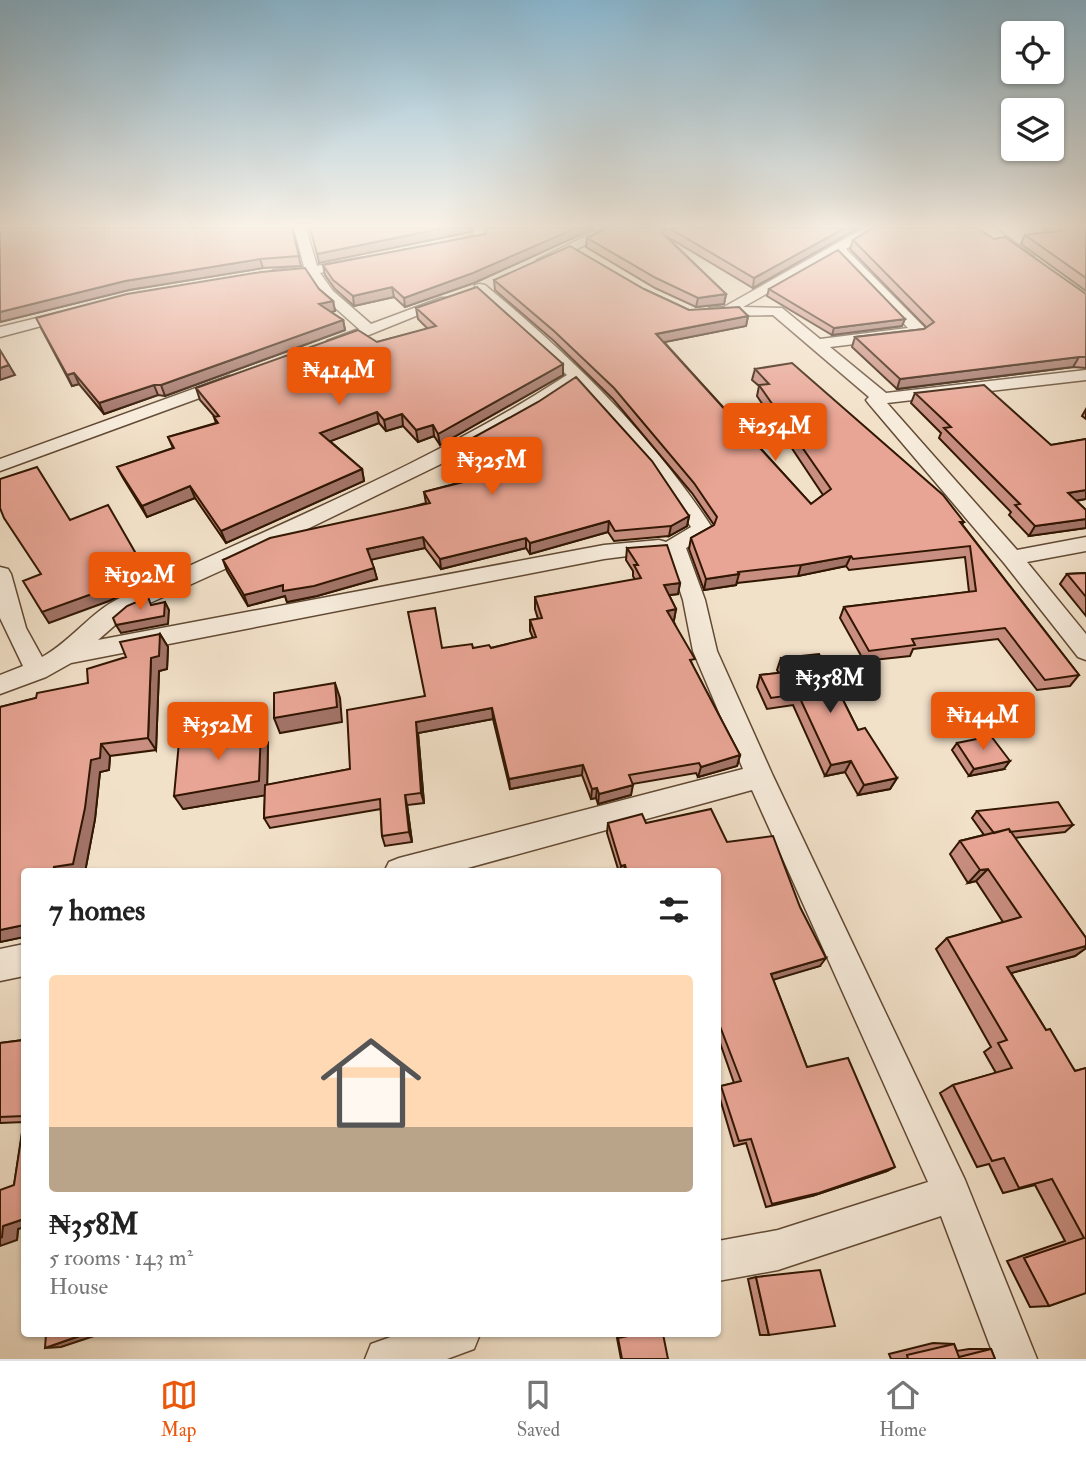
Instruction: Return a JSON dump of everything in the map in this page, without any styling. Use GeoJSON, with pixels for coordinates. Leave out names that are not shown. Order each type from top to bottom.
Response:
{"type":"FeatureCollection","features":[{"type":"Feature","properties":{"kind":"street"},"geometry":{"type":"LineString","coordinates":[[326,291],[369,330]]}},
{"type":"Feature","properties":{"kind":"street"},"geometry":{"type":"LineString","coordinates":[[320,349],[469,291]]}},
{"type":"Feature","properties":{"kind":"street"},"geometry":{"type":"LineString","coordinates":[[65,655],[604,552],[675,545],[703,529],[654,459],[492,291]]}},
{"type":"Feature","properties":{"kind":"street"},"geometry":{"type":"LineString","coordinates":[[727,310],[761,291]]}},
{"type":"Feature","properties":{"kind":"street"},"geometry":{"type":"LineString","coordinates":[[817,344],[920,331],[881,291]]}},
{"type":"Feature","properties":{"kind":"street"},"geometry":{"type":"LineString","coordinates":[[0,332],[91,308]]}},
{"type":"Feature","properties":{"kind":"street"},"geometry":{"type":"LineString","coordinates":[[694,315],[727,310],[777,311],[882,399]]}},
{"type":"Feature","properties":{"kind":"street"},"geometry":{"type":"LineString","coordinates":[[1086,375],[875,400],[1012,558],[1086,651]]}},
{"type":"Feature","properties":{"kind":"street"},"geometry":{"type":"LineString","coordinates":[[0,465],[244,376]]}},
{"type":"Feature","properties":{"kind":"street"},"geometry":{"type":"LineString","coordinates":[[0,685],[65,655],[122,606],[219,563],[432,461],[531,407],[575,377]]}},
{"type":"Feature","properties":{"kind":"street"},"geometry":{"type":"LineString","coordinates":[[1012,558],[1086,544]]}},
{"type":"Feature","properties":{"kind":"street"},"geometry":{"type":"LineString","coordinates":[[675,545],[694,600],[705,650],[759,776],[951,1193],[1016,1359]]}},
{"type":"Feature","properties":{"kind":"street"},"geometry":{"type":"LineString","coordinates":[[0,574],[14,628],[37,670]]}},
{"type":"Feature","properties":{"kind":"street"},"geometry":{"type":"LineString","coordinates":[[415,868],[610,818],[759,776]]}},
{"type":"Feature","properties":{"kind":"street"},"geometry":{"type":"LineString","coordinates":[[0,965],[21,961]]}},
{"type":"Feature","properties":{"kind":"street"},"geometry":{"type":"LineString","coordinates":[[721,1260],[778,1250],[951,1193]]}},
{"type":"Feature","properties":{"kind":"street"},"geometry":{"type":"LineString","coordinates":[[386,1359],[450,1337]]}},
{"type":"Feature","properties":{"kind":"building"},"geometry":{"type":"Polygon","coordinates":[[[0,291],[83,291],[0,312],[0,291]]]}},
{"type":"Feature","properties":{"kind":"building"},"geometry":{"type":"Polygon","coordinates":[[[143,291],[322,291],[333,301],[319,304],[343,320],[161,385],[99,403],[74,373],[67,375],[36,318],[143,291]]]}},
{"type":"Feature","properties":{"kind":"building"},"geometry":{"type":"Polygon","coordinates":[[[347,291],[373,291],[353,296],[347,291]]]}},
{"type":"Feature","properties":{"kind":"building"},"geometry":{"type":"Polygon","coordinates":[[[397,291],[422,291],[404,298],[397,291]]]}},
{"type":"Feature","properties":{"kind":"building"},"geometry":{"type":"Polygon","coordinates":[[[464,291],[482,291],[563,364],[438,434],[433,425],[416,430],[402,414],[384,420],[377,412],[320,433],[362,469],[221,531],[190,486],[142,506],[117,467],[174,448],[168,437],[218,423],[214,417],[219,416],[196,388],[358,330],[377,342],[436,326],[416,308],[464,291]]]}},
{"type":"Feature","properties":{"kind":"building"},"geometry":{"type":"Polygon","coordinates":[[[507,291],[649,291],[689,310],[739,307],[748,316],[656,334],[811,504],[831,489],[759,385],[769,384],[755,369],[792,363],[943,495],[964,522],[960,522],[1079,675],[1045,680],[1005,628],[912,639],[915,645],[869,651],[844,607],[976,591],[970,546],[853,559],[851,556],[706,579],[691,538],[714,525],[717,517],[694,483],[614,388],[507,291]]]}},
{"type":"Feature","properties":{"kind":"building"},"geometry":{"type":"Polygon","coordinates":[[[684,291],[723,291],[726,294],[698,298],[684,291]]]}},
{"type":"Feature","properties":{"kind":"building"},"geometry":{"type":"Polygon","coordinates":[[[773,291],[878,291],[905,319],[834,328],[773,291]]]}},
{"type":"Feature","properties":{"kind":"building"},"geometry":{"type":"Polygon","coordinates":[[[904,291],[1082,291],[1086,294],[1086,357],[900,379],[855,337],[924,329],[934,322],[904,291]]]}},
{"type":"Feature","properties":{"kind":"building"},"geometry":{"type":"Polygon","coordinates":[[[0,350],[9,365],[0,368],[0,350]]]}},
{"type":"Feature","properties":{"kind":"building"},"geometry":{"type":"Polygon","coordinates":[[[576,377],[652,461],[689,516],[671,526],[615,531],[609,521],[530,543],[526,538],[440,559],[423,537],[367,549],[374,568],[314,586],[283,591],[283,585],[244,595],[223,560],[270,538],[430,503],[424,492],[467,481],[449,451],[538,402],[576,377]]]}},
{"type":"Feature","properties":{"kind":"building"},"geometry":{"type":"Polygon","coordinates":[[[984,385],[1051,445],[1086,439],[1086,490],[1068,493],[1086,510],[1086,519],[1035,526],[1015,505],[1020,504],[944,428],[951,427],[915,393],[984,385]]]}},
{"type":"Feature","properties":{"kind":"building"},"geometry":{"type":"Polygon","coordinates":[[[37,467],[70,520],[108,505],[139,559],[133,561],[138,573],[103,590],[42,612],[23,581],[41,574],[0,508],[0,479],[37,467]]]}},
{"type":"Feature","properties":{"kind":"building"},"geometry":{"type":"Polygon","coordinates":[[[667,545],[680,583],[664,585],[676,609],[667,611],[695,659],[690,660],[740,755],[701,767],[699,763],[629,775],[633,785],[599,794],[597,788],[592,789],[583,765],[509,779],[492,708],[416,722],[421,793],[405,795],[409,832],[382,836],[380,799],[264,818],[265,785],[350,769],[347,710],[425,696],[408,612],[435,608],[442,648],[472,644],[473,648],[489,645],[491,648],[536,637],[530,620],[542,618],[535,597],[641,578],[634,565],[638,565],[627,548],[667,545]]]}},
{"type":"Feature","properties":{"kind":"building"},"geometry":{"type":"Polygon","coordinates":[[[1086,573],[1086,597],[1067,574],[1086,573]]]}},
{"type":"Feature","properties":{"kind":"building"},"geometry":{"type":"Polygon","coordinates":[[[148,597],[151,605],[165,602],[164,616],[116,625],[113,618],[127,606],[148,597]]]}},
{"type":"Feature","properties":{"kind":"building"},"geometry":{"type":"Polygon","coordinates":[[[160,634],[159,656],[151,658],[148,738],[101,744],[100,758],[91,760],[85,808],[73,864],[54,868],[21,868],[21,926],[0,930],[0,707],[36,698],[37,693],[88,683],[87,669],[126,657],[120,642],[160,634]]]}},
{"type":"Feature","properties":{"kind":"building"},"geometry":{"type":"Polygon","coordinates":[[[819,654],[826,667],[839,666],[843,688],[837,688],[858,730],[865,728],[897,778],[864,785],[851,761],[831,765],[798,694],[771,698],[760,675],[787,672],[781,658],[819,654]]]}},
{"type":"Feature","properties":{"kind":"building"},"geometry":{"type":"Polygon","coordinates":[[[335,683],[337,707],[274,718],[274,693],[335,683]]]}},
{"type":"Feature","properties":{"kind":"building"},"geometry":{"type":"Polygon","coordinates":[[[261,729],[259,781],[174,796],[179,742],[261,729]]]}},
{"type":"Feature","properties":{"kind":"building"},"geometry":{"type":"Polygon","coordinates":[[[991,736],[1010,761],[974,769],[957,743],[991,736]]]}},
{"type":"Feature","properties":{"kind":"building"},"geometry":{"type":"Polygon","coordinates":[[[1058,802],[1073,825],[1010,832],[1009,829],[994,833],[977,811],[1058,802]]]}},
{"type":"Feature","properties":{"kind":"building"},"geometry":{"type":"Polygon","coordinates":[[[711,809],[727,842],[773,836],[800,907],[826,958],[771,974],[807,1067],[848,1058],[895,1167],[819,1193],[772,1204],[751,1139],[739,1141],[721,1086],[741,1081],[721,1029],[721,868],[621,866],[608,823],[642,814],[646,823],[711,809]]]}},
{"type":"Feature","properties":{"kind":"building"},"geometry":{"type":"Polygon","coordinates":[[[1009,829],[1086,938],[1086,946],[1007,967],[1075,1071],[1086,1068],[1086,1293],[1049,1306],[1024,1258],[1084,1238],[1052,1179],[1019,1188],[1004,1158],[992,1161],[953,1085],[1012,1068],[998,1043],[1007,1040],[947,938],[1021,917],[988,869],[980,870],[960,841],[1009,829]]]}},
{"type":"Feature","properties":{"kind":"building"},"geometry":{"type":"Polygon","coordinates":[[[21,1040],[21,1116],[0,1117],[0,1043],[21,1040]]]}},
{"type":"Feature","properties":{"kind":"building"},"geometry":{"type":"Polygon","coordinates":[[[21,1139],[21,1220],[3,1226],[0,1238],[0,1190],[14,1185],[21,1139]]]}},
{"type":"Feature","properties":{"kind":"building"},"geometry":{"type":"Polygon","coordinates":[[[820,1270],[835,1326],[769,1335],[756,1277],[820,1270]]]}},
{"type":"Feature","properties":{"kind":"building"},"geometry":{"type":"Polygon","coordinates":[[[46,1337],[76,1337],[45,1348],[46,1337]]]}},
{"type":"Feature","properties":{"kind":"building"},"geometry":{"type":"Polygon","coordinates":[[[664,1337],[668,1359],[622,1359],[618,1338],[664,1337]]]}},
{"type":"Feature","properties":{"kind":"building"},"geometry":{"type":"Polygon","coordinates":[[[954,1344],[959,1357],[991,1349],[995,1359],[908,1359],[907,1355],[954,1344]]]}}]}
